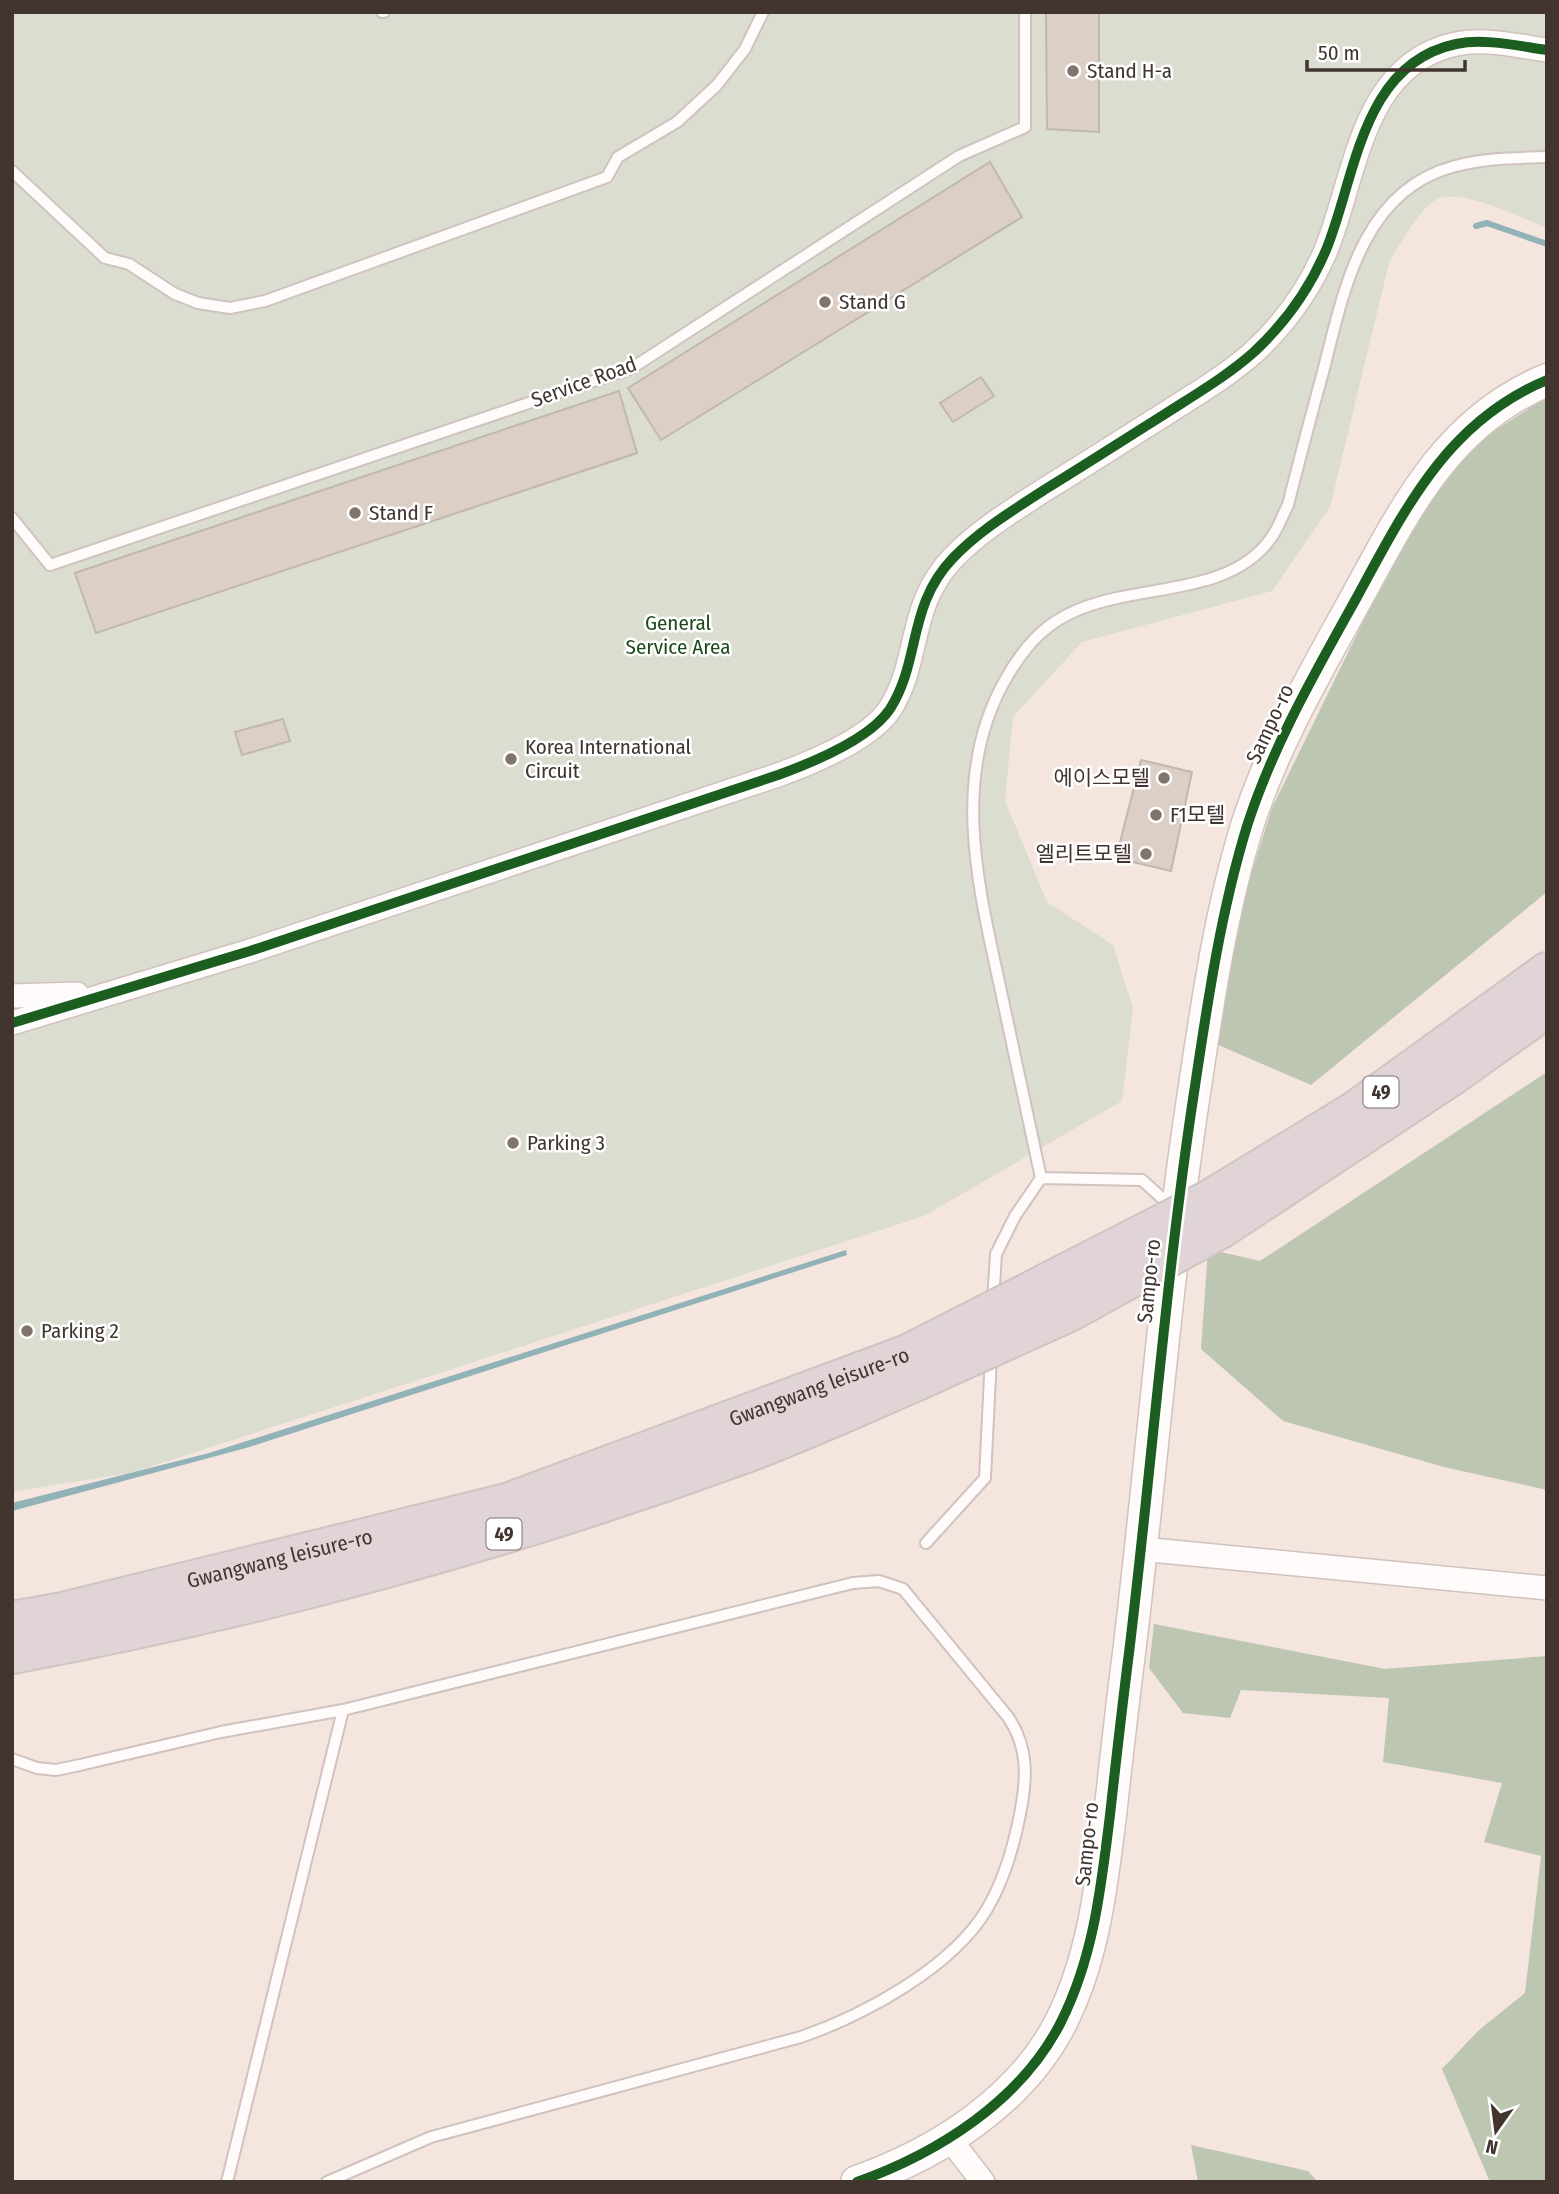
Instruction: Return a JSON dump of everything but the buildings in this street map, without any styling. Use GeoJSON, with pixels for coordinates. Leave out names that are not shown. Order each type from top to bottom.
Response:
{"type":"FeatureCollection","features":[{"type":"Feature","properties":{"kind":"highway","name":"Gwangwang leisure-ro"},"geometry":{"type":"LineString","coordinates":[[12,1621],[69,1627],[276,1599],[571,1514],[740,1455],[914,1367],[1069,1311],[1202,1213],[1355,1111],[1547,972]]}},
{"type":"Feature","properties":{"kind":"highway","name":"Gwangwang leisure-ro"},"geometry":{"type":"LineString","coordinates":[[1202,1213],[1453,1075],[1547,1008]]}},
{"type":"Feature","properties":{"kind":"highway","name":"Gwangwang leisure-ro"},"geometry":{"type":"LineString","coordinates":[[12,1654],[69,1627]]}},
{"type":"Feature","properties":{"kind":"street"},"geometry":{"type":"LineString","coordinates":[[12,1023],[250,951],[778,775],[826,755],[871,727],[889,710],[899,689],[927,594],[959,552],[1000,518],[1235,368],[1272,334],[1309,283],[1325,252],[1359,145],[1376,107],[1399,76],[1427,54],[1458,44],[1499,44],[1547,50]]}},
{"type":"Feature","properties":{"kind":"street","name":"Sampo-ro"},"geometry":{"type":"LineString","coordinates":[[857,2182],[894,2168],[949,2138],[991,2107],[1031,2069],[1059,2025],[1083,1971],[1099,1909],[1142,1549],[1202,1213],[1223,914],[1248,824],[1277,748],[1379,556],[1430,473],[1456,439],[1485,414],[1516,392],[1547,380]]}},
{"type":"Feature","properties":{"kind":"street"},"geometry":{"type":"LineString","coordinates":[[12,996],[122,989]]}},
{"type":"Feature","properties":{"kind":"street"},"geometry":{"type":"LineString","coordinates":[[1142,1549],[1547,1588]]}},
{"type":"Feature","properties":{"kind":"street"},"geometry":{"type":"LineString","coordinates":[[949,2138],[983,2182]]}},
{"type":"Feature","properties":{"kind":"lane"},"geometry":{"type":"LineString","coordinates":[[12,171],[105,258],[129,264],[175,294],[198,303],[230,308],[265,301],[607,177],[618,157],[677,122],[717,85],[744,49],[763,12]]}},
{"type":"Feature","properties":{"kind":"lane","name":"Service Road"},"geometry":{"type":"LineString","coordinates":[[12,518],[50,565],[632,368],[958,156],[1025,127],[1025,12]]}},
{"type":"Feature","properties":{"kind":"lane"},"geometry":{"type":"LineString","coordinates":[[992,1320],[996,1254],[1015,1216],[1041,1178],[979,888],[973,839],[973,784],[980,741],[993,702],[1021,651],[1052,622],[1087,604],[1211,579],[1244,565],[1271,539],[1288,505],[1346,281],[1363,243],[1385,211],[1414,186],[1450,167],[1497,159],[1547,157]]}},
{"type":"Feature","properties":{"kind":"lane"},"geometry":{"type":"LineString","coordinates":[[1041,1178],[1142,1180],[1202,1213]]}},
{"type":"Feature","properties":{"kind":"lane"},"geometry":{"type":"LineString","coordinates":[[926,1543],[985,1478],[992,1333]]}},
{"type":"Feature","properties":{"kind":"lane"},"geometry":{"type":"LineString","coordinates":[[12,1759],[37,1768],[56,1770],[235,1729],[343,1710],[853,1583],[879,1581],[903,1589],[1019,1733],[1025,1753],[1025,1788],[1017,1827],[987,1909],[968,1934],[942,1958],[870,2006],[839,2024],[801,2037],[431,2137],[327,2182]]}},
{"type":"Feature","properties":{"kind":"lane"},"geometry":{"type":"LineString","coordinates":[[227,2182],[343,1710]]}},
{"type":"Feature","properties":{"kind":"green space","name":"Korea International Circuit"},"geometry":{"type":"Polygon","coordinates":[[[12,12],[1547,12],[1547,228],[1490,205],[1458,197],[1444,197],[1428,206],[1409,230],[1389,263],[1330,507],[1272,591],[1082,642],[1013,717],[1005,801],[1047,902],[1113,945],[1133,1008],[1122,1101],[924,1216],[134,1472],[12,1492],[12,12]]]}},
{"type":"Feature","properties":{"kind":"green space"},"geometry":{"type":"Polygon","coordinates":[[[1547,397],[1547,892],[1311,1085],[1216,1044],[1237,919],[1272,808],[1405,536],[1468,448],[1547,397]]]}},
{"type":"Feature","properties":{"kind":"green space"},"geometry":{"type":"Polygon","coordinates":[[[1547,1072],[1547,1490],[1444,1467],[1283,1421],[1201,1349],[1208,1249],[1260,1261],[1547,1072]]]}},
{"type":"Feature","properties":{"kind":"green space"},"geometry":{"type":"Polygon","coordinates":[[[1154,1624],[1385,1669],[1547,1656],[1547,2182],[1490,2182],[1442,2069],[1479,2030],[1525,1993],[1541,1856],[1484,1842],[1502,1783],[1383,1762],[1389,1698],[1241,1690],[1230,1718],[1183,1713],[1149,1668],[1154,1624]]]}},
{"type":"Feature","properties":{"kind":"green space"},"geometry":{"type":"Polygon","coordinates":[[[1191,2145],[1308,2171],[1318,2182],[1198,2182],[1191,2145]]]}},
{"type":"Feature","properties":{"kind":"water"},"geometry":{"type":"Polygon","coordinates":[[[846,1250],[847,1255],[246,1448],[12,1511],[12,1503],[209,1453],[846,1250]]]}},
{"type":"Feature","properties":{"kind":"waterway"},"geometry":{"type":"LineString","coordinates":[[1476,226],[1487,223],[1547,244]]}},
{"type":"Feature","properties":{"kind":"cycle path"},"geometry":{"type":"LineString","coordinates":[[12,1023],[250,951],[778,775],[823,757],[854,740],[881,720],[890,709],[900,690],[928,595],[938,576],[953,558],[1008,513],[1222,377],[1244,361],[1276,330],[1304,292],[1320,264],[1367,127],[1381,99],[1400,74],[1424,56],[1467,42],[1490,42],[1547,50]]}},
{"type":"Feature","properties":{"kind":"cycle path"},"geometry":{"type":"LineString","coordinates":[[857,2182],[917,2156],[947,2139],[1000,2100],[1024,2076],[1044,2050],[1072,1997],[1089,1946],[1103,1868],[1176,1227],[1195,1086],[1210,988],[1247,826],[1269,766],[1296,709],[1393,531],[1433,470],[1456,443],[1482,419],[1512,397],[1547,380]]}},
{"type":"Feature","properties":{"kind":"place","name":"Stand H-a"},"geometry":{"type":"Point","coordinates":[1073,71]}},
{"type":"Feature","properties":{"kind":"place","name":"Stand G"},"geometry":{"type":"Point","coordinates":[825,302]}},
{"type":"Feature","properties":{"kind":"place","name":"Stand F"},"geometry":{"type":"Point","coordinates":[355,513]}},
{"type":"Feature","properties":{"kind":"place","name":"Korea International Circuit"},"geometry":{"type":"Point","coordinates":[511,759]}},
{"type":"Feature","properties":{"kind":"place","name":"에이스모텔"},"geometry":{"type":"Point","coordinates":[1164,778]}},
{"type":"Feature","properties":{"kind":"place","name":"F1모텔"},"geometry":{"type":"Point","coordinates":[1156,815]}},
{"type":"Feature","properties":{"kind":"place","name":"엘리트모텔"},"geometry":{"type":"Point","coordinates":[1146,854]}},
{"type":"Feature","properties":{"kind":"place","name":"Parking 3"},"geometry":{"type":"Point","coordinates":[513,1143]}},
{"type":"Feature","properties":{"kind":"place","name":"Parking 2"},"geometry":{"type":"Point","coordinates":[27,1331]}},
{"type":"Feature","properties":{"kind":"park label","name":"General Service Area"},"geometry":{"type":"Point","coordinates":[678,635]}}]}
